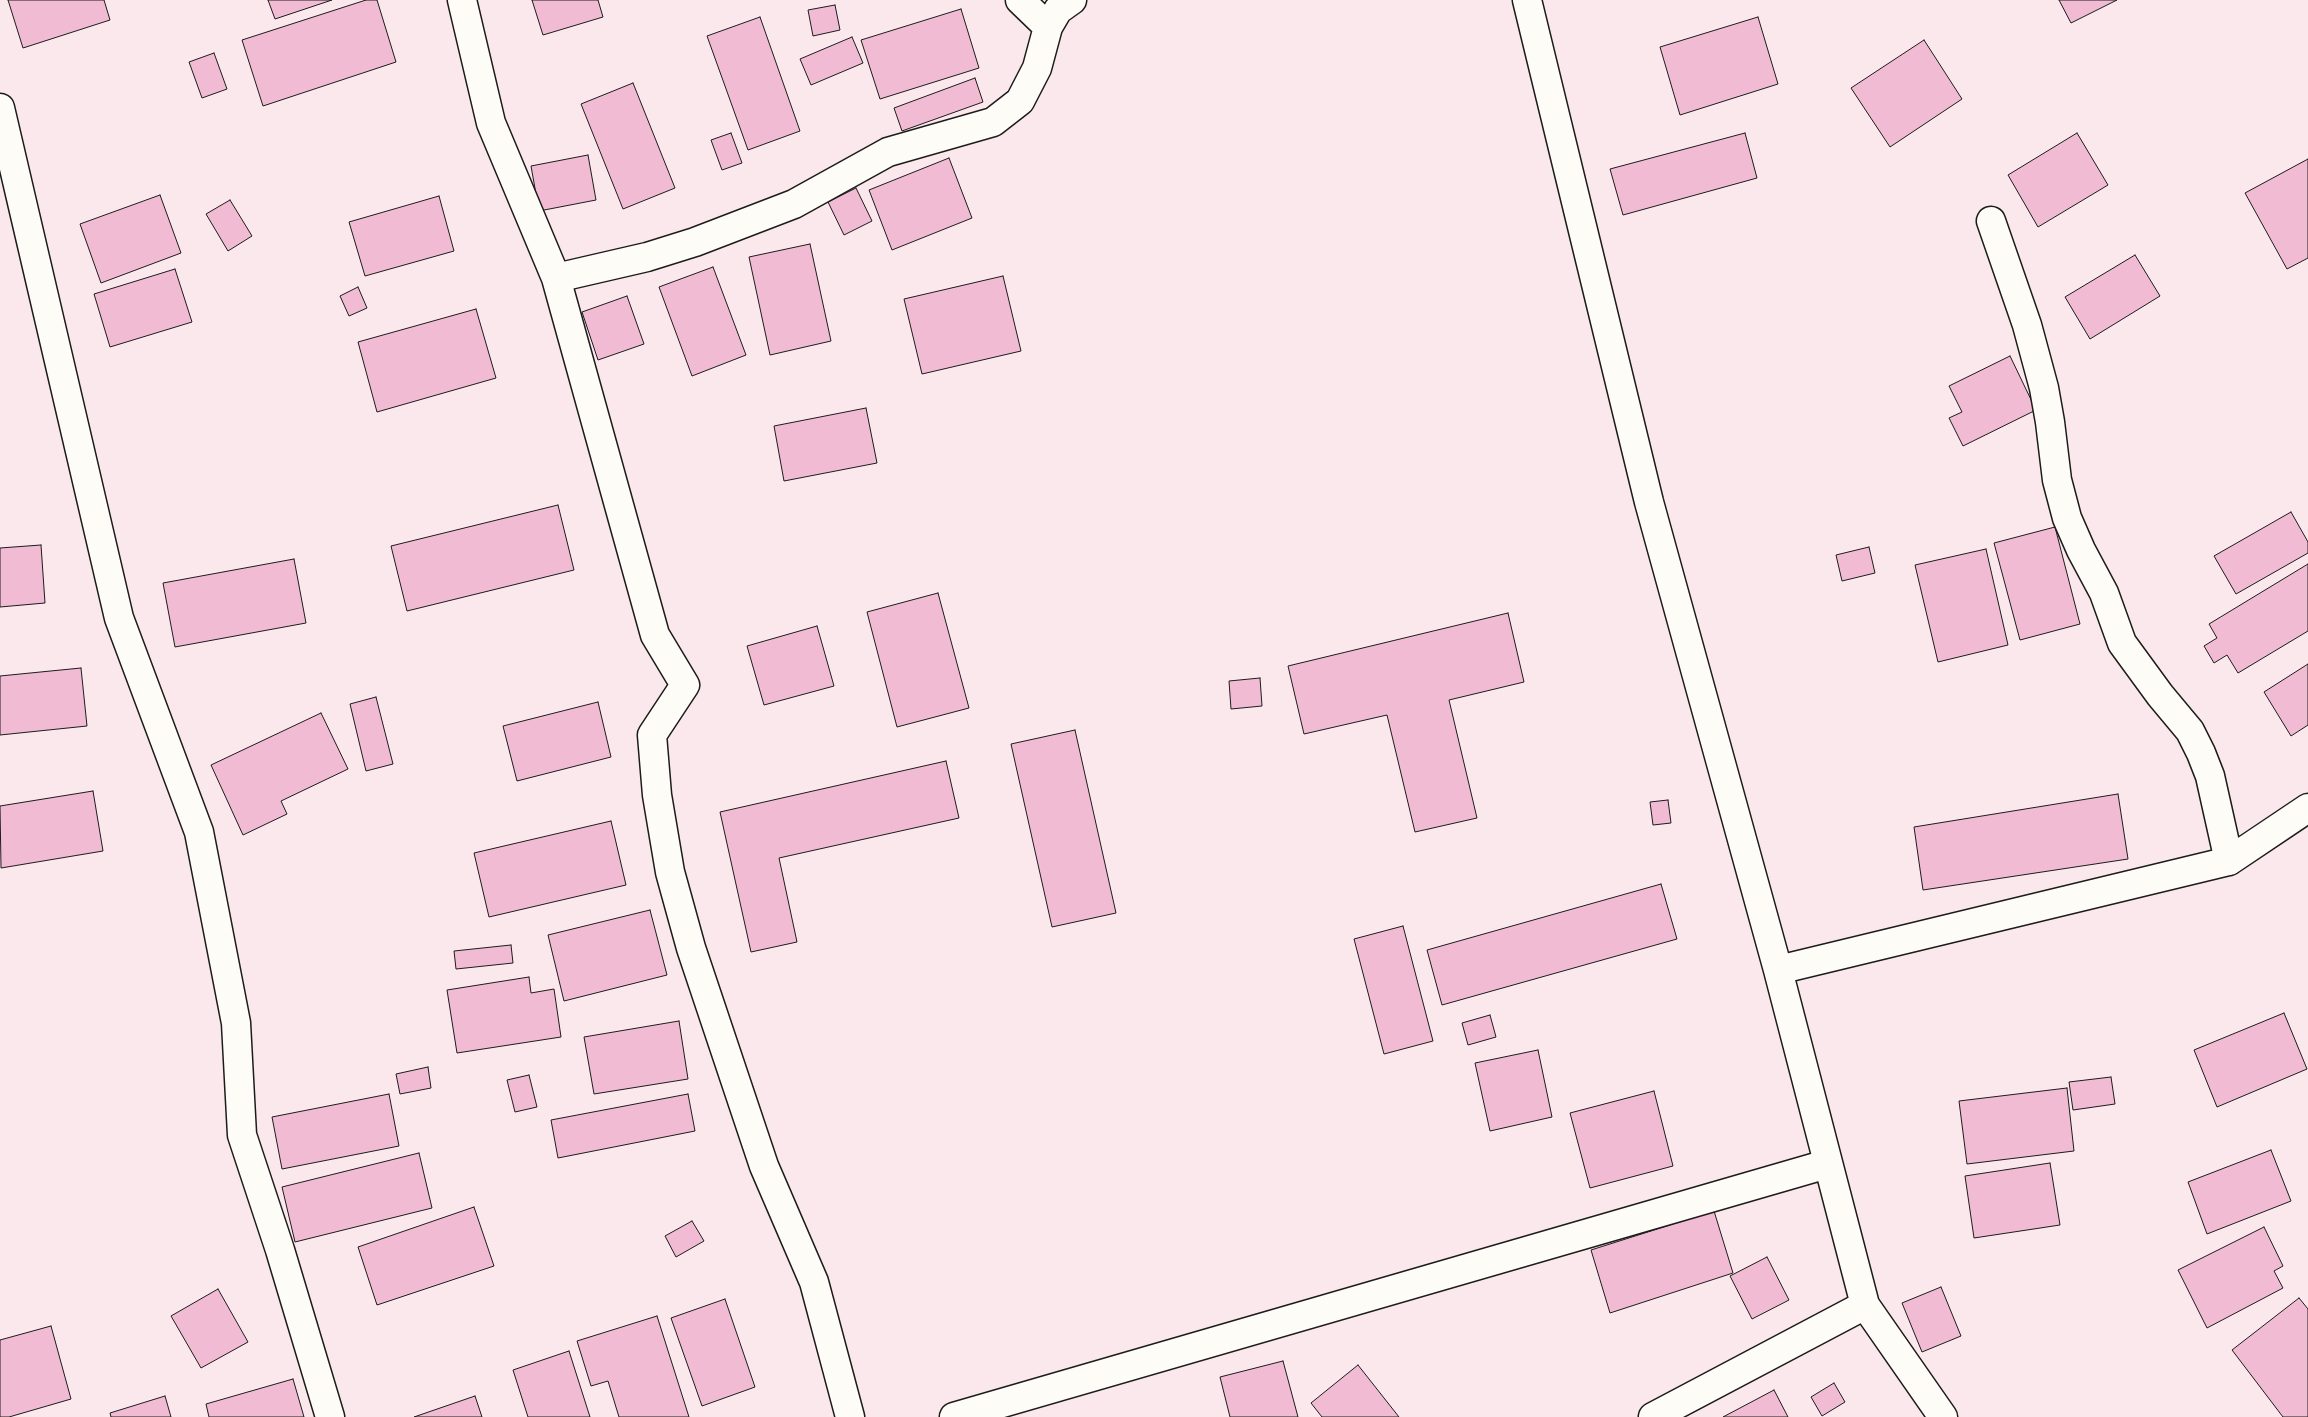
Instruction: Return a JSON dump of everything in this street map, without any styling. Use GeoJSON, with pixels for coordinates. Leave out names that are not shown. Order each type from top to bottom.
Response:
{"type":"FeatureCollection","features":[{"type":"Feature","properties":{"kind":"street"},"geometry":{"type":"LineString","coordinates":[[462,0],[491,124],[556,278],[655,634],[685,685],[652,736],[657,795],[670,872],[691,948],[764,1166],[814,1282],[850,1417]]}},
{"type":"Feature","properties":{"kind":"street"},"geometry":{"type":"LineString","coordinates":[[1020,0],[1048,27]]}},
{"type":"Feature","properties":{"kind":"street"},"geometry":{"type":"LineString","coordinates":[[556,278],[646,257],[695,242],[794,204],[888,152],[993,122],[1020,102],[1037,68],[1048,27],[1058,10],[1072,0]]}},
{"type":"Feature","properties":{"kind":"street"},"geometry":{"type":"LineString","coordinates":[[1527,0],[1649,502],[1778,970],[1865,1305],[1943,1417]]}},
{"type":"Feature","properties":{"kind":"street"},"geometry":{"type":"LineString","coordinates":[[0,108],[119,618],[199,832],[236,1023],[242,1135],[280,1250],[330,1417]]}},
{"type":"Feature","properties":{"kind":"street"},"geometry":{"type":"LineString","coordinates":[[1991,221],[2027,325],[2044,388],[2057,480],[2067,518],[2081,550],[2104,593],[2116,631],[2122,643],[2160,695],[2190,731],[2201,753],[2210,776],[2229,861]]}},
{"type":"Feature","properties":{"kind":"street"},"geometry":{"type":"LineString","coordinates":[[1778,970],[2229,861],[2308,808]]}},
{"type":"Feature","properties":{"kind":"street"},"geometry":{"type":"LineString","coordinates":[[954,1417],[1827,1164]]}},
{"type":"Feature","properties":{"kind":"street"},"geometry":{"type":"LineString","coordinates":[[1653,1417],[1865,1305]]}},
{"type":"Feature","properties":{"kind":"building"},"geometry":{"type":"Polygon","coordinates":[[[8,0],[104,0],[110,20],[23,48],[8,0]]]}},
{"type":"Feature","properties":{"kind":"building"},"geometry":{"type":"Polygon","coordinates":[[[268,0],[332,0],[275,19],[268,0]]]}},
{"type":"Feature","properties":{"kind":"building"},"geometry":{"type":"Polygon","coordinates":[[[366,0],[377,0],[396,62],[263,106],[242,40],[366,0]]]}},
{"type":"Feature","properties":{"kind":"building"},"geometry":{"type":"Polygon","coordinates":[[[532,0],[598,0],[603,17],[543,35],[532,0]]]}},
{"type":"Feature","properties":{"kind":"building"},"geometry":{"type":"Polygon","coordinates":[[[2059,0],[2117,0],[2071,23],[2059,0]]]}},
{"type":"Feature","properties":{"kind":"building"},"geometry":{"type":"Polygon","coordinates":[[[835,5],[840,30],[813,36],[808,10],[835,5]]]}},
{"type":"Feature","properties":{"kind":"building"},"geometry":{"type":"Polygon","coordinates":[[[961,9],[979,68],[880,99],[861,40],[961,9]]]}},
{"type":"Feature","properties":{"kind":"building"},"geometry":{"type":"Polygon","coordinates":[[[760,17],[800,131],[748,150],[707,36],[760,17]]]}},
{"type":"Feature","properties":{"kind":"building"},"geometry":{"type":"Polygon","coordinates":[[[1758,17],[1778,84],[1680,115],[1660,47],[1758,17]]]}},
{"type":"Feature","properties":{"kind":"building"},"geometry":{"type":"Polygon","coordinates":[[[852,37],[863,63],[811,85],[800,59],[852,37]]]}},
{"type":"Feature","properties":{"kind":"building"},"geometry":{"type":"Polygon","coordinates":[[[1924,40],[1962,99],[1890,147],[1851,88],[1924,40]]]}},
{"type":"Feature","properties":{"kind":"building"},"geometry":{"type":"Polygon","coordinates":[[[214,53],[227,89],[202,98],[189,62],[214,53]]]}},
{"type":"Feature","properties":{"kind":"building"},"geometry":{"type":"Polygon","coordinates":[[[975,78],[983,102],[902,131],[894,108],[975,78]]]}},
{"type":"Feature","properties":{"kind":"building"},"geometry":{"type":"Polygon","coordinates":[[[633,83],[675,188],[623,209],[581,104],[633,83]]]}},
{"type":"Feature","properties":{"kind":"building"},"geometry":{"type":"Polygon","coordinates":[[[731,133],[742,163],[722,170],[711,140],[731,133]]]}},
{"type":"Feature","properties":{"kind":"building"},"geometry":{"type":"Polygon","coordinates":[[[1745,133],[1757,178],[1623,215],[1610,169],[1745,133]]]}},
{"type":"Feature","properties":{"kind":"building"},"geometry":{"type":"Polygon","coordinates":[[[2077,133],[2108,185],[2038,227],[2008,175],[2077,133]]]}},
{"type":"Feature","properties":{"kind":"building"},"geometry":{"type":"Polygon","coordinates":[[[588,155],[596,200],[539,211],[531,166],[588,155]]]}},
{"type":"Feature","properties":{"kind":"building"},"geometry":{"type":"Polygon","coordinates":[[[949,158],[972,218],[892,250],[869,190],[949,158]]]}},
{"type":"Feature","properties":{"kind":"building"},"geometry":{"type":"Polygon","coordinates":[[[2308,159],[2308,258],[2287,269],[2245,193],[2308,159]]]}},
{"type":"Feature","properties":{"kind":"building"},"geometry":{"type":"Polygon","coordinates":[[[856,188],[872,221],[844,235],[828,202],[856,188]]]}},
{"type":"Feature","properties":{"kind":"building"},"geometry":{"type":"Polygon","coordinates":[[[160,195],[181,253],[101,283],[80,224],[160,195]]]}},
{"type":"Feature","properties":{"kind":"building"},"geometry":{"type":"Polygon","coordinates":[[[439,196],[454,251],[365,276],[349,222],[439,196]]]}},
{"type":"Feature","properties":{"kind":"building"},"geometry":{"type":"Polygon","coordinates":[[[230,200],[252,236],[228,251],[206,214],[230,200]]]}},
{"type":"Feature","properties":{"kind":"building"},"geometry":{"type":"Polygon","coordinates":[[[810,244],[831,341],[770,355],[749,257],[810,244]]]}},
{"type":"Feature","properties":{"kind":"building"},"geometry":{"type":"Polygon","coordinates":[[[2135,255],[2160,296],[2090,339],[2065,297],[2135,255]]]}},
{"type":"Feature","properties":{"kind":"building"},"geometry":{"type":"Polygon","coordinates":[[[713,267],[746,355],[692,376],[659,287],[713,267]]]}},
{"type":"Feature","properties":{"kind":"building"},"geometry":{"type":"Polygon","coordinates":[[[175,269],[192,322],[110,347],[94,294],[175,269]]]}},
{"type":"Feature","properties":{"kind":"building"},"geometry":{"type":"Polygon","coordinates":[[[1003,276],[1021,351],[922,374],[904,299],[1003,276]]]}},
{"type":"Feature","properties":{"kind":"building"},"geometry":{"type":"Polygon","coordinates":[[[358,287],[367,308],[349,316],[340,296],[358,287]]]}},
{"type":"Feature","properties":{"kind":"building"},"geometry":{"type":"Polygon","coordinates":[[[627,296],[644,344],[598,360],[582,312],[627,296]]]}},
{"type":"Feature","properties":{"kind":"building"},"geometry":{"type":"Polygon","coordinates":[[[476,309],[496,378],[377,412],[358,342],[476,309]]]}},
{"type":"Feature","properties":{"kind":"building"},"geometry":{"type":"Polygon","coordinates":[[[2010,356],[2036,410],[1963,446],[1949,418],[1962,412],[1949,386],[2010,356]]]}},
{"type":"Feature","properties":{"kind":"building"},"geometry":{"type":"Polygon","coordinates":[[[866,408],[877,463],[784,481],[774,426],[866,408]]]}},
{"type":"Feature","properties":{"kind":"building"},"geometry":{"type":"Polygon","coordinates":[[[558,505],[574,570],[407,611],[391,546],[558,505]]]}},
{"type":"Feature","properties":{"kind":"building"},"geometry":{"type":"Polygon","coordinates":[[[2291,512],[2308,542],[2308,553],[2236,594],[2214,556],[2291,512]]]}},
{"type":"Feature","properties":{"kind":"building"},"geometry":{"type":"Polygon","coordinates":[[[2055,527],[2080,624],[2020,640],[1994,543],[2055,527]]]}},
{"type":"Feature","properties":{"kind":"building"},"geometry":{"type":"Polygon","coordinates":[[[41,545],[45,603],[0,607],[0,548],[41,545]]]}},
{"type":"Feature","properties":{"kind":"building"},"geometry":{"type":"Polygon","coordinates":[[[1869,547],[1875,573],[1842,581],[1836,555],[1869,547]]]}},
{"type":"Feature","properties":{"kind":"building"},"geometry":{"type":"Polygon","coordinates":[[[1986,549],[2008,645],[1938,662],[1915,565],[1986,549]]]}},
{"type":"Feature","properties":{"kind":"building"},"geometry":{"type":"Polygon","coordinates":[[[294,559],[306,623],[175,647],[163,583],[294,559]]]}},
{"type":"Feature","properties":{"kind":"building"},"geometry":{"type":"Polygon","coordinates":[[[2308,564],[2308,631],[2238,673],[2227,655],[2214,663],[2204,646],[2217,638],[2209,624],[2308,564]]]}},
{"type":"Feature","properties":{"kind":"building"},"geometry":{"type":"Polygon","coordinates":[[[938,593],[969,708],[897,727],[867,612],[938,593]]]}},
{"type":"Feature","properties":{"kind":"building"},"geometry":{"type":"Polygon","coordinates":[[[1508,613],[1524,682],[1449,700],[1477,818],[1415,832],[1387,715],[1304,734],[1288,666],[1508,613]]]}},
{"type":"Feature","properties":{"kind":"building"},"geometry":{"type":"Polygon","coordinates":[[[817,626],[834,686],[764,705],[747,646],[817,626]]]}},
{"type":"Feature","properties":{"kind":"building"},"geometry":{"type":"Polygon","coordinates":[[[2308,664],[2308,725],[2291,736],[2264,692],[2308,664]]]}},
{"type":"Feature","properties":{"kind":"building"},"geometry":{"type":"Polygon","coordinates":[[[81,668],[87,726],[0,735],[0,676],[81,668]]]}},
{"type":"Feature","properties":{"kind":"building"},"geometry":{"type":"Polygon","coordinates":[[[1260,678],[1262,706],[1231,709],[1229,681],[1260,678]]]}},
{"type":"Feature","properties":{"kind":"building"},"geometry":{"type":"Polygon","coordinates":[[[376,697],[393,764],[366,771],[350,704],[376,697]]]}},
{"type":"Feature","properties":{"kind":"building"},"geometry":{"type":"Polygon","coordinates":[[[598,702],[611,757],[517,781],[503,726],[598,702]]]}},
{"type":"Feature","properties":{"kind":"building"},"geometry":{"type":"Polygon","coordinates":[[[321,713],[348,769],[281,801],[287,814],[243,835],[211,765],[321,713]]]}},
{"type":"Feature","properties":{"kind":"building"},"geometry":{"type":"Polygon","coordinates":[[[1075,730],[1116,913],[1052,927],[1011,744],[1075,730]]]}},
{"type":"Feature","properties":{"kind":"building"},"geometry":{"type":"Polygon","coordinates":[[[946,761],[959,818],[779,858],[797,942],[751,952],[720,812],[946,761]]]}},
{"type":"Feature","properties":{"kind":"building"},"geometry":{"type":"Polygon","coordinates":[[[93,791],[103,851],[1,868],[0,806],[93,791]]]}},
{"type":"Feature","properties":{"kind":"building"},"geometry":{"type":"Polygon","coordinates":[[[2118,794],[2128,859],[1923,890],[1914,827],[2118,794]]]}},
{"type":"Feature","properties":{"kind":"building"},"geometry":{"type":"Polygon","coordinates":[[[1668,800],[1671,823],[1653,825],[1650,802],[1668,800]]]}},
{"type":"Feature","properties":{"kind":"building"},"geometry":{"type":"Polygon","coordinates":[[[611,821],[626,885],[489,917],[474,853],[611,821]]]}},
{"type":"Feature","properties":{"kind":"building"},"geometry":{"type":"Polygon","coordinates":[[[1661,884],[1677,939],[1442,1005],[1427,950],[1661,884]]]}},
{"type":"Feature","properties":{"kind":"building"},"geometry":{"type":"Polygon","coordinates":[[[650,910],[667,975],[564,1001],[548,935],[650,910]]]}},
{"type":"Feature","properties":{"kind":"building"},"geometry":{"type":"Polygon","coordinates":[[[1403,926],[1433,1041],[1384,1054],[1354,939],[1403,926]]]}},
{"type":"Feature","properties":{"kind":"building"},"geometry":{"type":"Polygon","coordinates":[[[511,945],[513,963],[456,969],[454,951],[511,945]]]}},
{"type":"Feature","properties":{"kind":"building"},"geometry":{"type":"Polygon","coordinates":[[[529,977],[531,993],[554,989],[561,1037],[457,1053],[447,990],[529,977]]]}},
{"type":"Feature","properties":{"kind":"building"},"geometry":{"type":"Polygon","coordinates":[[[2284,1013],[2307,1069],[2217,1107],[2194,1050],[2284,1013]]]}},
{"type":"Feature","properties":{"kind":"building"},"geometry":{"type":"Polygon","coordinates":[[[1490,1015],[1496,1037],[1468,1045],[1462,1023],[1490,1015]]]}},
{"type":"Feature","properties":{"kind":"building"},"geometry":{"type":"Polygon","coordinates":[[[679,1021],[688,1079],[594,1094],[584,1037],[679,1021]]]}},
{"type":"Feature","properties":{"kind":"building"},"geometry":{"type":"Polygon","coordinates":[[[1538,1050],[1552,1117],[1490,1131],[1475,1063],[1538,1050]]]}},
{"type":"Feature","properties":{"kind":"building"},"geometry":{"type":"Polygon","coordinates":[[[428,1067],[431,1088],[400,1094],[396,1074],[428,1067]]]}},
{"type":"Feature","properties":{"kind":"building"},"geometry":{"type":"Polygon","coordinates":[[[529,1075],[537,1107],[515,1112],[507,1080],[529,1075]]]}},
{"type":"Feature","properties":{"kind":"building"},"geometry":{"type":"Polygon","coordinates":[[[2111,1077],[2115,1104],[2073,1110],[2069,1082],[2111,1077]]]}},
{"type":"Feature","properties":{"kind":"building"},"geometry":{"type":"Polygon","coordinates":[[[2067,1088],[2074,1151],[1967,1164],[1959,1101],[2067,1088]]]}},
{"type":"Feature","properties":{"kind":"building"},"geometry":{"type":"Polygon","coordinates":[[[1654,1091],[1673,1166],[1590,1188],[1570,1113],[1654,1091]]]}},
{"type":"Feature","properties":{"kind":"building"},"geometry":{"type":"Polygon","coordinates":[[[389,1094],[399,1146],[282,1169],[272,1117],[389,1094]]]}},
{"type":"Feature","properties":{"kind":"building"},"geometry":{"type":"Polygon","coordinates":[[[688,1094],[695,1131],[558,1158],[551,1120],[688,1094]]]}},
{"type":"Feature","properties":{"kind":"building"},"geometry":{"type":"Polygon","coordinates":[[[2271,1150],[2291,1201],[2207,1234],[2188,1182],[2271,1150]]]}},
{"type":"Feature","properties":{"kind":"building"},"geometry":{"type":"Polygon","coordinates":[[[419,1153],[432,1208],[295,1242],[282,1187],[419,1153]]]}},
{"type":"Feature","properties":{"kind":"building"},"geometry":{"type":"Polygon","coordinates":[[[2050,1163],[2060,1225],[1974,1238],[1965,1176],[2050,1163]]]}},
{"type":"Feature","properties":{"kind":"building"},"geometry":{"type":"Polygon","coordinates":[[[474,1207],[494,1266],[377,1305],[358,1247],[474,1207]]]}},
{"type":"Feature","properties":{"kind":"building"},"geometry":{"type":"Polygon","coordinates":[[[1714,1211],[1733,1273],[1610,1313],[1591,1250],[1714,1211]]]}},
{"type":"Feature","properties":{"kind":"building"},"geometry":{"type":"Polygon","coordinates":[[[692,1221],[704,1241],[676,1257],[665,1236],[692,1221]]]}},
{"type":"Feature","properties":{"kind":"building"},"geometry":{"type":"Polygon","coordinates":[[[2264,1227],[2283,1266],[2274,1271],[2283,1288],[2207,1328],[2178,1270],[2264,1227]]]}},
{"type":"Feature","properties":{"kind":"building"},"geometry":{"type":"Polygon","coordinates":[[[1767,1257],[1789,1300],[1752,1319],[1730,1276],[1767,1257]]]}},
{"type":"Feature","properties":{"kind":"building"},"geometry":{"type":"Polygon","coordinates":[[[1941,1287],[1961,1336],[1922,1352],[1902,1303],[1941,1287]]]}},
{"type":"Feature","properties":{"kind":"building"},"geometry":{"type":"Polygon","coordinates":[[[218,1289],[248,1342],[201,1368],[171,1316],[218,1289]]]}},
{"type":"Feature","properties":{"kind":"building"},"geometry":{"type":"Polygon","coordinates":[[[2299,1298],[2308,1309],[2308,1417],[2283,1417],[2232,1350],[2299,1298]]]}},
{"type":"Feature","properties":{"kind":"building"},"geometry":{"type":"Polygon","coordinates":[[[725,1299],[755,1387],[702,1406],[671,1318],[725,1299]]]}},
{"type":"Feature","properties":{"kind":"building"},"geometry":{"type":"Polygon","coordinates":[[[657,1316],[689,1417],[619,1417],[608,1381],[591,1386],[577,1341],[657,1316]]]}},
{"type":"Feature","properties":{"kind":"building"},"geometry":{"type":"Polygon","coordinates":[[[51,1326],[71,1399],[9,1417],[0,1417],[0,1340],[51,1326]]]}},
{"type":"Feature","properties":{"kind":"building"},"geometry":{"type":"Polygon","coordinates":[[[569,1351],[590,1417],[528,1417],[513,1370],[569,1351]]]}},
{"type":"Feature","properties":{"kind":"building"},"geometry":{"type":"Polygon","coordinates":[[[1283,1361],[1298,1417],[1230,1417],[1220,1377],[1283,1361]]]}},
{"type":"Feature","properties":{"kind":"building"},"geometry":{"type":"Polygon","coordinates":[[[1358,1365],[1399,1417],[1322,1417],[1311,1403],[1358,1365]]]}},
{"type":"Feature","properties":{"kind":"building"},"geometry":{"type":"Polygon","coordinates":[[[293,1379],[304,1417],[209,1417],[206,1404],[293,1379]]]}},
{"type":"Feature","properties":{"kind":"building"},"geometry":{"type":"Polygon","coordinates":[[[1834,1383],[1845,1402],[1822,1416],[1811,1397],[1834,1383]]]}},
{"type":"Feature","properties":{"kind":"building"},"geometry":{"type":"Polygon","coordinates":[[[1774,1390],[1788,1417],[1723,1417],[1774,1390]]]}},
{"type":"Feature","properties":{"kind":"building"},"geometry":{"type":"Polygon","coordinates":[[[165,1396],[171,1417],[111,1417],[110,1413],[165,1396]]]}},
{"type":"Feature","properties":{"kind":"building"},"geometry":{"type":"Polygon","coordinates":[[[475,1396],[482,1417],[414,1417],[475,1396]]]}}]}
